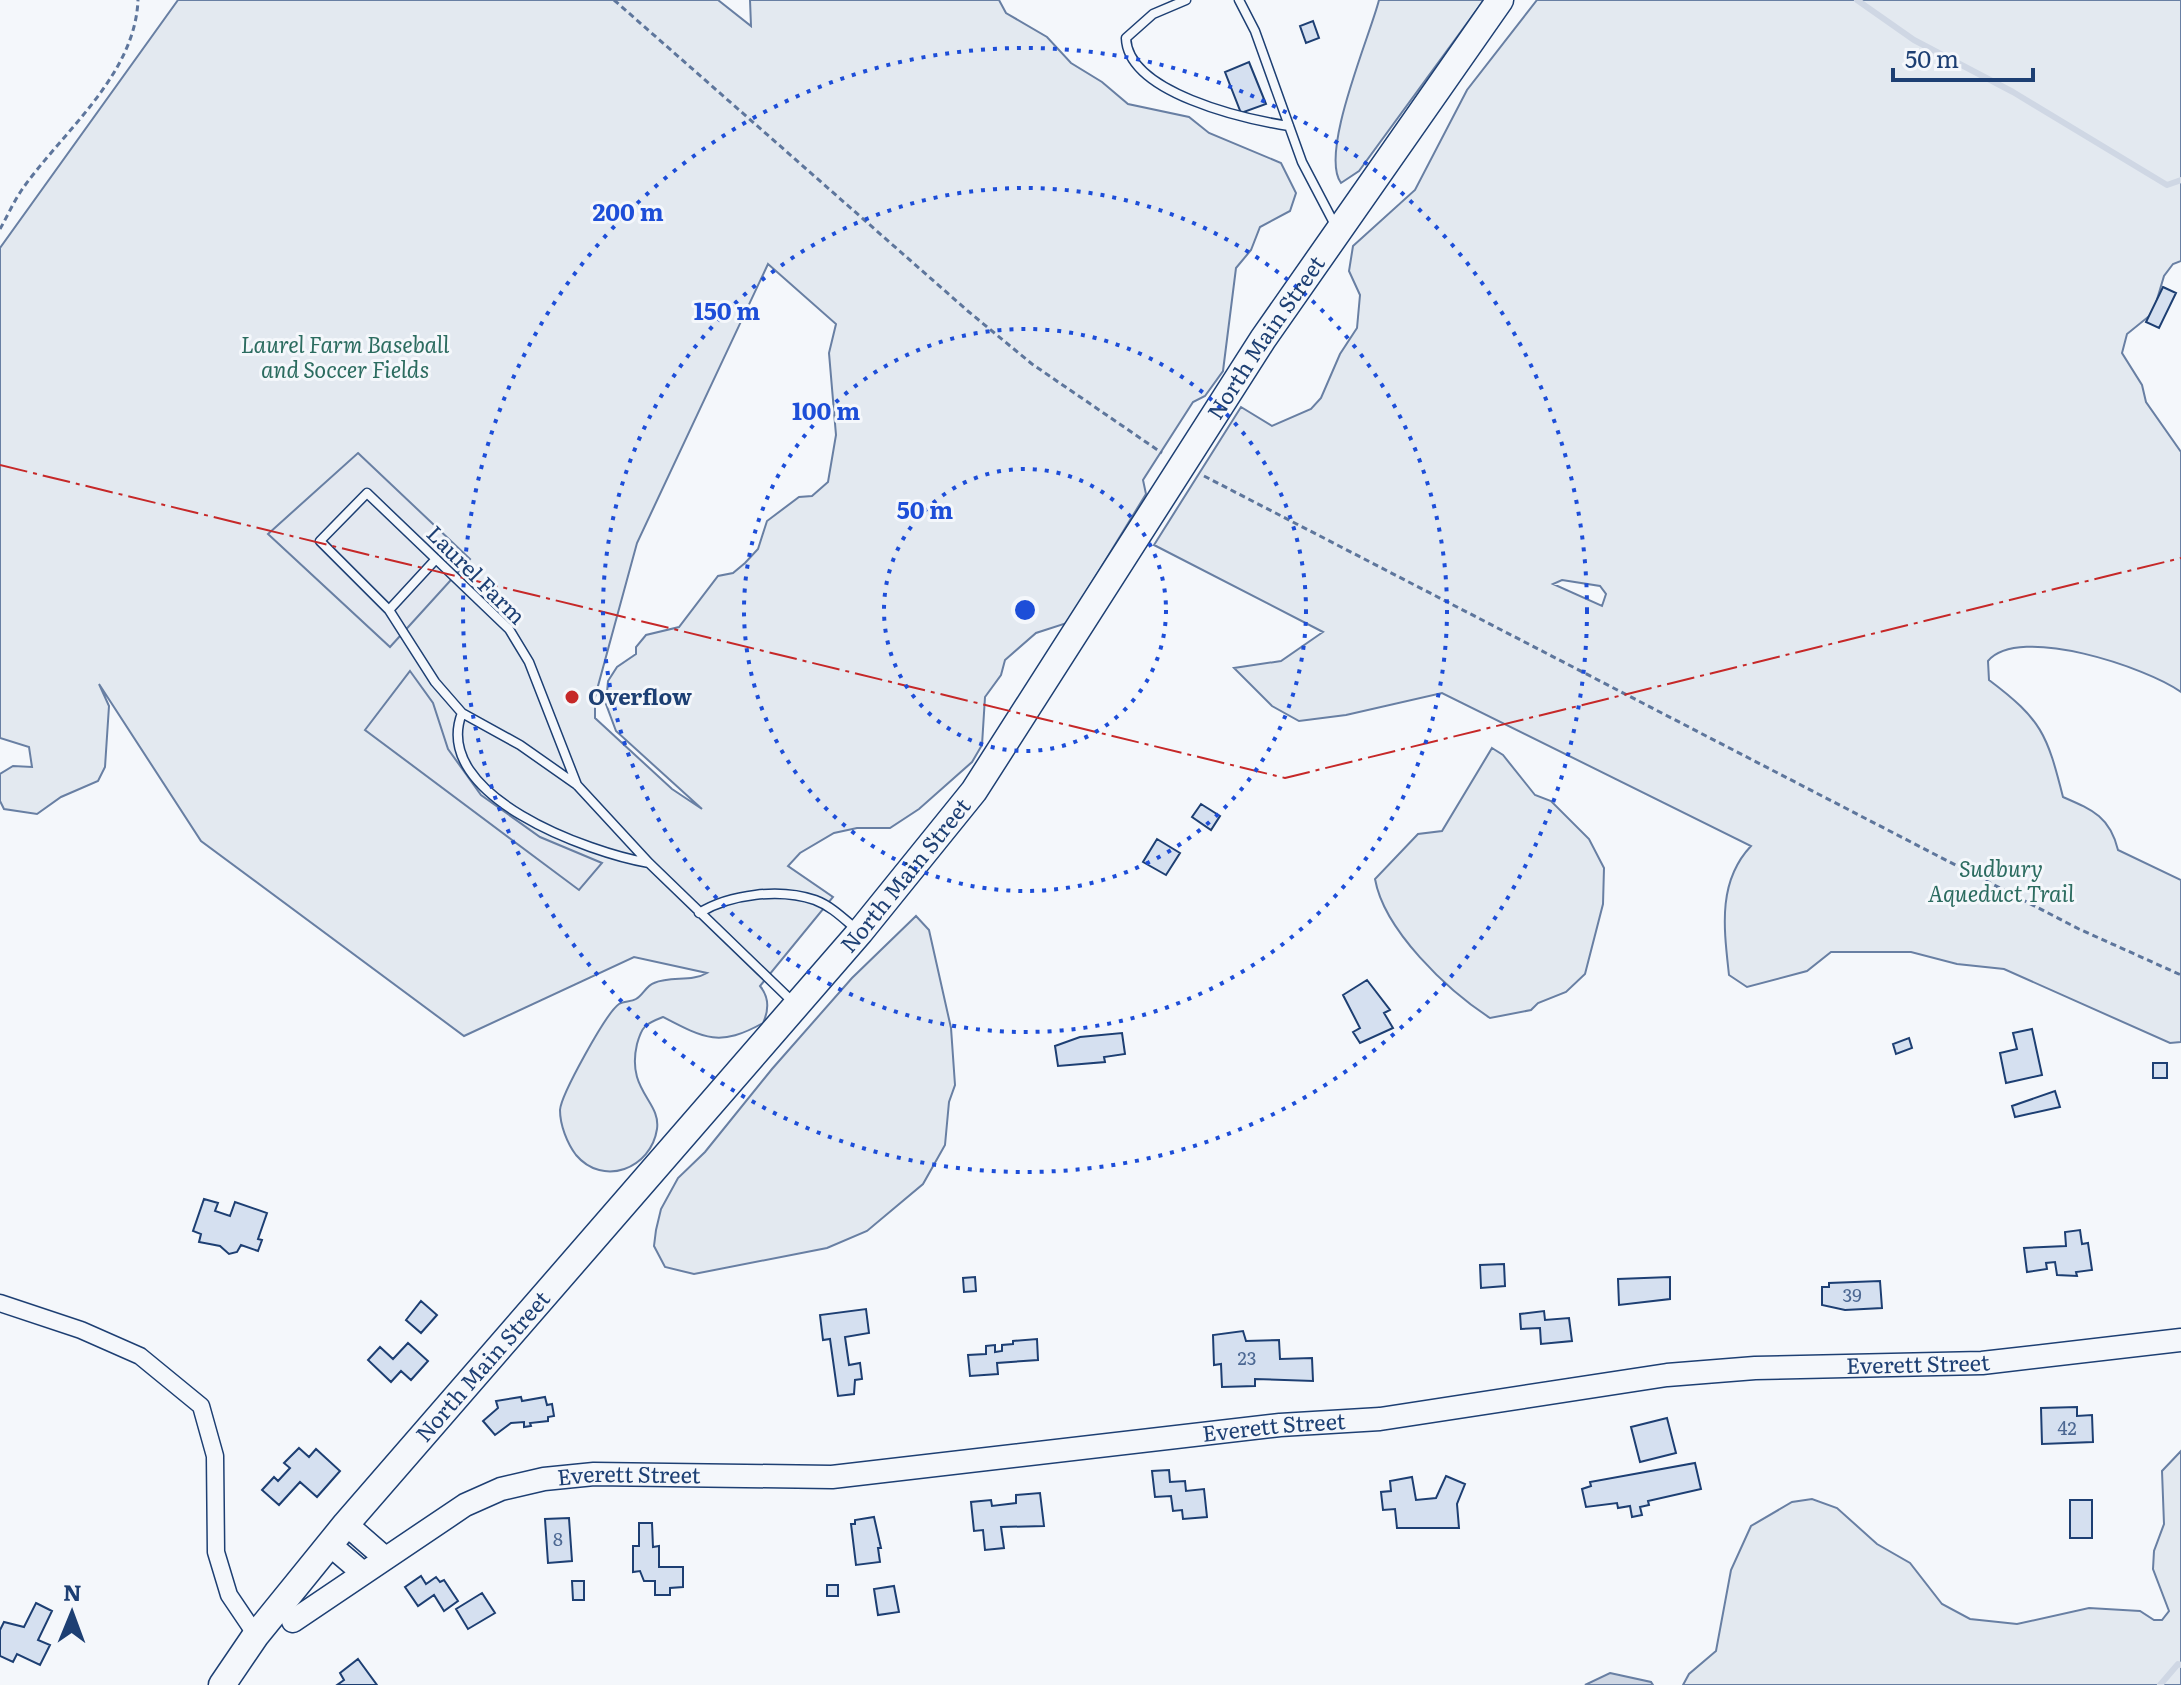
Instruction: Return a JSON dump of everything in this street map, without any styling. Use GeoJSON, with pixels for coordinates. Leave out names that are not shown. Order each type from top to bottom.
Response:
{"type":"FeatureCollection","features":[{"type":"Feature","properties":{"kind":"main road","name":"North Main Street"},"geometry":{"type":"LineString","coordinates":[[222,1685],[256,1635],[329,1544],[860,932],[974,791],[1338,229],[1500,0]]}},
{"type":"Feature","properties":{"kind":"street"},"geometry":{"type":"LineString","coordinates":[[0,1303],[81,1330],[140,1356],[201,1406],[215,1456],[216,1552],[229,1595],[256,1635]]}},
{"type":"Feature","properties":{"kind":"street","name":"Everett Street"},"geometry":{"type":"LineString","coordinates":[[293,1621],[447,1515],[483,1496],[523,1483],[566,1476],[790,1478],[872,1473],[1280,1425],[1380,1419],[1667,1375],[1755,1368],[1982,1363],[2181,1340]]}},
{"type":"Feature","properties":{"kind":"street"},"geometry":{"type":"LineString","coordinates":[[346,1524],[385,1558]]}},
{"type":"Feature","properties":{"kind":"street"},"geometry":{"type":"LineString","coordinates":[[329,1544],[363,1573]]}},
{"type":"Feature","properties":{"kind":"lane"},"geometry":{"type":"LineString","coordinates":[[1186,0],[1153,14],[1126,38],[1127,53],[1139,71],[1232,116],[1289,126]]}},
{"type":"Feature","properties":{"kind":"lane"},"geometry":{"type":"LineString","coordinates":[[1239,0],[1255,31],[1302,162],[1338,229]]}},
{"type":"Feature","properties":{"kind":"lane","name":"Laurel Farm"},"geometry":{"type":"LineString","coordinates":[[577,785],[519,644],[490,611],[367,493],[320,541],[389,610],[435,682],[462,713],[520,745],[577,785],[649,863],[796,1005]]}},
{"type":"Feature","properties":{"kind":"lane"},"geometry":{"type":"LineString","coordinates":[[389,610],[436,559]]}},
{"type":"Feature","properties":{"kind":"lane"},"geometry":{"type":"LineString","coordinates":[[462,713],[457,738],[469,768],[519,814],[580,845],[649,863]]}},
{"type":"Feature","properties":{"kind":"lane"},"geometry":{"type":"LineString","coordinates":[[699,913],[715,903],[783,894],[829,907],[860,932]]}},
{"type":"Feature","properties":{"kind":"path"},"geometry":{"type":"LineString","coordinates":[[0,229],[21,192],[110,78],[137,20],[138,0]]}},
{"type":"Feature","properties":{"kind":"path"},"geometry":{"type":"LineString","coordinates":[[614,0],[969,312],[1071,391],[1183,465],[2051,915],[2181,975]]}},
{"type":"Feature","properties":{"kind":"green space","name":"Laurel Farm Baseball and Soccer Fields"},"geometry":{"type":"Polygon","coordinates":[[[178,0],[718,0],[751,26],[750,0],[999,0],[1006,13],[1047,37],[1071,63],[1102,82],[1128,104],[1189,117],[1209,133],[1281,163],[1296,193],[1290,211],[1260,227],[1251,250],[1236,268],[1223,371],[1205,396],[1193,402],[1143,480],[1146,494],[1067,623],[1036,633],[1005,660],[1001,675],[985,697],[982,745],[972,762],[919,809],[890,828],[857,828],[834,833],[800,853],[788,866],[833,897],[760,986],[767,1004],[763,1023],[748,1031],[724,1037],[702,1035],[663,1017],[645,1026],[637,1044],[636,1073],[657,1119],[657,1129],[646,1154],[624,1169],[612,1171],[587,1165],[570,1145],[560,1110],[568,1088],[595,1038],[619,1004],[636,999],[654,983],[707,973],[634,957],[464,1036],[201,841],[99,684],[109,706],[105,767],[98,781],[61,797],[37,814],[4,809],[0,801],[0,774],[13,766],[32,767],[29,747],[0,738],[0,248],[178,0]],[[768,264],[637,543],[595,697],[595,718],[672,789],[702,809],[616,731],[606,704],[608,681],[617,667],[636,654],[636,647],[646,635],[679,627],[718,576],[733,573],[745,563],[758,549],[767,521],[799,497],[812,496],[828,482],[836,435],[829,353],[836,324],[768,264]]]}},
{"type":"Feature","properties":{"kind":"green space"},"geometry":{"type":"Polygon","coordinates":[[[1379,0],[1484,0],[1359,171],[1341,183],[1336,168],[1336,147],[1341,121],[1379,0]]]}},
{"type":"Feature","properties":{"kind":"green space","name":"Sudbury Aqueduct Trail"},"geometry":{"type":"Polygon","coordinates":[[[1537,0],[2181,0],[2181,261],[2173,264],[2164,276],[2153,313],[2127,334],[2122,353],[2142,385],[2146,402],[2181,452],[2181,692],[2165,682],[2114,662],[2054,648],[2027,647],[2004,651],[1988,661],[1989,680],[2021,706],[2040,730],[2063,797],[2099,816],[2110,830],[2118,850],[2181,880],[2181,1042],[2170,1043],[2004,969],[1957,964],[1911,952],[1831,952],[1807,971],[1747,987],[1729,975],[1725,907],[1733,875],[1751,846],[1442,693],[1346,715],[1299,721],[1272,706],[1234,668],[1281,661],[1323,632],[1154,545],[1241,407],[1272,426],[1311,409],[1321,398],[1340,354],[1357,328],[1360,295],[1349,271],[1353,246],[1415,190],[1467,90],[1537,0]],[[1562,580],[1553,584],[1602,606],[1606,594],[1600,586],[1562,580]]]}},
{"type":"Feature","properties":{"kind":"green space"},"geometry":{"type":"Polygon","coordinates":[[[1492,748],[1503,755],[1535,795],[1551,801],[1589,839],[1604,868],[1603,904],[1585,974],[1566,992],[1538,1003],[1531,1010],[1490,1018],[1455,992],[1404,938],[1381,898],[1375,879],[1418,834],[1442,831],[1492,748]]]}},
{"type":"Feature","properties":{"kind":"green space"},"geometry":{"type":"Polygon","coordinates":[[[916,916],[929,930],[951,1028],[955,1085],[949,1102],[945,1145],[923,1184],[867,1231],[827,1248],[694,1274],[665,1267],[654,1246],[656,1230],[661,1209],[678,1178],[705,1152],[852,978],[916,916]]]}},
{"type":"Feature","properties":{"kind":"green space"},"geometry":{"type":"Polygon","coordinates":[[[2181,1451],[2181,1685],[1683,1685],[1689,1674],[1716,1651],[1731,1570],[1751,1526],[1792,1502],[1812,1499],[1837,1508],[1877,1544],[1910,1563],[1942,1604],[1970,1619],[2017,1624],[2089,1608],[2140,1611],[2154,1620],[2162,1620],[2169,1611],[2153,1569],[2154,1551],[2164,1524],[2162,1471],[2181,1451]]]}},
{"type":"Feature","properties":{"kind":"shaded area"},"geometry":{"type":"Polygon","coordinates":[[[358,453],[470,559],[390,647],[268,534],[358,453]]]}},
{"type":"Feature","properties":{"kind":"shaded area"},"geometry":{"type":"Polygon","coordinates":[[[410,671],[433,703],[448,749],[481,795],[540,837],[602,863],[579,890],[365,730],[410,671]]]}},
{"type":"Feature","properties":{"kind":"shaded area"},"geometry":{"type":"Polygon","coordinates":[[[1610,1673],[1651,1682],[1653,1685],[1585,1685],[1610,1673]]]}},
{"type":"Feature","properties":{"kind":"building"},"geometry":{"type":"Polygon","coordinates":[[[1313,21],[1319,38],[1306,43],[1300,26],[1313,21]]]}},
{"type":"Feature","properties":{"kind":"building"},"geometry":{"type":"Polygon","coordinates":[[[1249,62],[1266,104],[1241,113],[1225,72],[1249,62]]]}},
{"type":"Feature","properties":{"kind":"building"},"geometry":{"type":"Polygon","coordinates":[[[2163,287],[2176,293],[2159,328],[2146,322],[2163,287]]]}},
{"type":"Feature","properties":{"kind":"building"},"geometry":{"type":"Polygon","coordinates":[[[1201,804],[1220,816],[1211,830],[1192,817],[1201,804]]]}},
{"type":"Feature","properties":{"kind":"building"},"geometry":{"type":"Polygon","coordinates":[[[1157,839],[1180,853],[1166,875],[1143,862],[1157,839]]]}},
{"type":"Feature","properties":{"kind":"building"},"geometry":{"type":"Polygon","coordinates":[[[1367,980],[1390,1010],[1384,1013],[1393,1028],[1360,1043],[1353,1032],[1360,1028],[1343,995],[1367,980]]]}},
{"type":"Feature","properties":{"kind":"building"},"geometry":{"type":"Polygon","coordinates":[[[2032,1029],[2042,1075],[2006,1083],[2000,1053],[2017,1049],[2013,1033],[2032,1029]]]}},
{"type":"Feature","properties":{"kind":"building"},"geometry":{"type":"Polygon","coordinates":[[[1122,1033],[1125,1054],[1104,1057],[1105,1062],[1058,1066],[1055,1046],[1080,1037],[1122,1033]]]}},
{"type":"Feature","properties":{"kind":"building"},"geometry":{"type":"Polygon","coordinates":[[[1909,1038],[1912,1048],[1896,1054],[1893,1044],[1909,1038]]]}},
{"type":"Feature","properties":{"kind":"building"},"geometry":{"type":"Polygon","coordinates":[[[2153,1063],[2167,1063],[2167,1078],[2153,1078],[2153,1063]]]}},
{"type":"Feature","properties":{"kind":"building"},"geometry":{"type":"Polygon","coordinates":[[[2055,1091],[2060,1107],[2015,1117],[2012,1106],[2055,1091]]]}},
{"type":"Feature","properties":{"kind":"building"},"geometry":{"type":"Polygon","coordinates":[[[204,1199],[218,1203],[215,1211],[230,1216],[235,1202],[267,1213],[258,1239],[262,1240],[258,1251],[241,1245],[237,1252],[229,1254],[220,1246],[199,1242],[201,1234],[193,1231],[204,1199]]]}},
{"type":"Feature","properties":{"kind":"building"},"geometry":{"type":"Polygon","coordinates":[[[2080,1230],[2082,1244],[2088,1243],[2092,1270],[2076,1272],[2077,1276],[2057,1275],[2055,1262],[2046,1263],[2047,1269],[2027,1272],[2024,1248],[2066,1246],[2065,1232],[2080,1230]]]}},
{"type":"Feature","properties":{"kind":"building"},"geometry":{"type":"Polygon","coordinates":[[[1504,1264],[1505,1286],[1481,1288],[1480,1265],[1504,1264]]]}},
{"type":"Feature","properties":{"kind":"building"},"geometry":{"type":"Polygon","coordinates":[[[975,1277],[976,1291],[964,1292],[963,1278],[975,1277]]]}},
{"type":"Feature","properties":{"kind":"building"},"geometry":{"type":"Polygon","coordinates":[[[1670,1277],[1670,1299],[1619,1305],[1618,1279],[1670,1277]]]}},
{"type":"Feature","properties":{"kind":"building"},"geometry":{"type":"Polygon","coordinates":[[[1880,1281],[1882,1308],[1845,1310],[1822,1305],[1822,1287],[1829,1287],[1829,1283],[1880,1281]]]}},
{"type":"Feature","properties":{"kind":"building"},"geometry":{"type":"Polygon","coordinates":[[[421,1301],[437,1315],[421,1333],[406,1320],[421,1301]]]}},
{"type":"Feature","properties":{"kind":"building"},"geometry":{"type":"Polygon","coordinates":[[[866,1309],[869,1333],[845,1337],[849,1365],[860,1363],[862,1379],[855,1380],[854,1394],[838,1396],[830,1339],[823,1340],[820,1315],[866,1309]]]}},
{"type":"Feature","properties":{"kind":"building"},"geometry":{"type":"Polygon","coordinates":[[[1544,1311],[1545,1320],[1569,1318],[1572,1341],[1541,1344],[1540,1328],[1521,1329],[1520,1314],[1544,1311]]]}},
{"type":"Feature","properties":{"kind":"building"},"geometry":{"type":"Polygon","coordinates":[[[1243,1331],[1246,1341],[1279,1340],[1280,1359],[1312,1358],[1313,1381],[1255,1379],[1255,1386],[1222,1387],[1221,1364],[1214,1365],[1213,1335],[1243,1331]]]}},
{"type":"Feature","properties":{"kind":"building"},"geometry":{"type":"Polygon","coordinates":[[[1037,1339],[1038,1360],[997,1363],[998,1374],[970,1376],[968,1355],[986,1354],[986,1346],[995,1345],[995,1352],[1002,1351],[1002,1345],[1013,1344],[1013,1341],[1037,1339]]]}},
{"type":"Feature","properties":{"kind":"building"},"geometry":{"type":"Polygon","coordinates":[[[408,1343],[428,1361],[411,1380],[401,1371],[391,1382],[368,1360],[380,1347],[393,1359],[408,1343]]]}},
{"type":"Feature","properties":{"kind":"building"},"geometry":{"type":"Polygon","coordinates":[[[521,1397],[522,1401],[545,1397],[547,1405],[552,1404],[554,1416],[548,1417],[548,1421],[530,1423],[531,1426],[524,1427],[524,1422],[511,1423],[495,1435],[483,1421],[498,1408],[496,1401],[521,1397]]]}},
{"type":"Feature","properties":{"kind":"building"},"geometry":{"type":"Polygon","coordinates":[[[2077,1407],[2077,1416],[2092,1415],[2093,1442],[2042,1444],[2041,1408],[2077,1407]]]}},
{"type":"Feature","properties":{"kind":"building"},"geometry":{"type":"Polygon","coordinates":[[[1667,1418],[1676,1453],[1640,1462],[1631,1427],[1667,1418]]]}},
{"type":"Feature","properties":{"kind":"building"},"geometry":{"type":"Polygon","coordinates":[[[299,1448],[309,1457],[316,1449],[340,1471],[317,1497],[300,1482],[279,1505],[262,1490],[274,1477],[278,1481],[290,1468],[284,1463],[299,1448]]]}},
{"type":"Feature","properties":{"kind":"building"},"geometry":{"type":"Polygon","coordinates":[[[1695,1463],[1701,1489],[1648,1501],[1649,1505],[1640,1507],[1642,1515],[1632,1517],[1630,1506],[1618,1508],[1617,1503],[1586,1507],[1582,1489],[1591,1486],[1590,1482],[1695,1463]]]}},
{"type":"Feature","properties":{"kind":"building"},"geometry":{"type":"Polygon","coordinates":[[[1169,1470],[1170,1482],[1185,1481],[1186,1491],[1204,1489],[1207,1517],[1183,1519],[1182,1510],[1173,1511],[1171,1496],[1155,1497],[1152,1471],[1169,1470]]]}},
{"type":"Feature","properties":{"kind":"building"},"geometry":{"type":"Polygon","coordinates":[[[1446,1476],[1465,1484],[1457,1504],[1459,1528],[1397,1528],[1395,1509],[1383,1510],[1381,1492],[1391,1491],[1390,1481],[1412,1477],[1416,1500],[1436,1498],[1446,1476]]]}},
{"type":"Feature","properties":{"kind":"building"},"geometry":{"type":"Polygon","coordinates":[[[1040,1493],[1044,1526],[1001,1527],[1004,1548],[985,1550],[983,1530],[974,1531],[971,1502],[991,1500],[992,1506],[1016,1503],[1016,1495],[1040,1493]]]}},
{"type":"Feature","properties":{"kind":"building"},"geometry":{"type":"Polygon","coordinates":[[[2070,1500],[2092,1500],[2092,1538],[2070,1538],[2070,1500]]]}},
{"type":"Feature","properties":{"kind":"building"},"geometry":{"type":"Polygon","coordinates":[[[874,1517],[881,1548],[878,1548],[880,1562],[856,1565],[851,1524],[855,1524],[855,1520],[874,1517]]]}},
{"type":"Feature","properties":{"kind":"building"},"geometry":{"type":"Polygon","coordinates":[[[569,1518],[572,1561],[548,1563],[545,1519],[569,1518]]]}},
{"type":"Feature","properties":{"kind":"building"},"geometry":{"type":"Polygon","coordinates":[[[639,1523],[652,1523],[653,1547],[659,1546],[659,1567],[683,1567],[683,1587],[670,1588],[670,1595],[655,1595],[655,1581],[644,1581],[640,1571],[633,1572],[633,1546],[639,1546],[639,1523]]]}},
{"type":"Feature","properties":{"kind":"building"},"geometry":{"type":"Polygon","coordinates":[[[421,1576],[426,1584],[436,1577],[440,1582],[444,1580],[458,1601],[444,1611],[434,1595],[418,1606],[405,1587],[421,1576]]]}},
{"type":"Feature","properties":{"kind":"building"},"geometry":{"type":"Polygon","coordinates":[[[572,1581],[584,1581],[584,1600],[573,1600],[572,1581]]]}},
{"type":"Feature","properties":{"kind":"building"},"geometry":{"type":"Polygon","coordinates":[[[827,1585],[838,1585],[838,1596],[827,1596],[827,1585]]]}},
{"type":"Feature","properties":{"kind":"building"},"geometry":{"type":"Polygon","coordinates":[[[894,1586],[899,1612],[878,1615],[874,1589],[894,1586]]]}},
{"type":"Feature","properties":{"kind":"building"},"geometry":{"type":"Polygon","coordinates":[[[482,1593],[495,1613],[468,1629],[456,1609],[482,1593]]]}},
{"type":"Feature","properties":{"kind":"building"},"geometry":{"type":"Polygon","coordinates":[[[36,1603],[52,1611],[38,1640],[50,1645],[40,1665],[17,1654],[13,1662],[0,1656],[0,1630],[4,1622],[24,1627],[36,1603]]]}},
{"type":"Feature","properties":{"kind":"building"},"geometry":{"type":"Polygon","coordinates":[[[358,1659],[377,1685],[337,1685],[344,1680],[340,1673],[358,1659]]]}},
{"type":"Feature","properties":{"kind":"waterway"},"geometry":{"type":"LineString","coordinates":[[1857,0],[1914,40],[2013,92],[2167,185],[2181,180]]}},
{"type":"Feature","properties":{"kind":"waterway"},"geometry":{"type":"LineString","coordinates":[[2160,1685],[2178,1664],[2181,1665]]}},
{"type":"Feature","properties":{"kind":"power"},"geometry":{"type":"LineString","coordinates":[[0,465],[1285,778],[2181,558]]}},
{"type":"Feature","properties":{"kind":"place","name":"Overflow"},"geometry":{"type":"Point","coordinates":[572,697]}}]}
